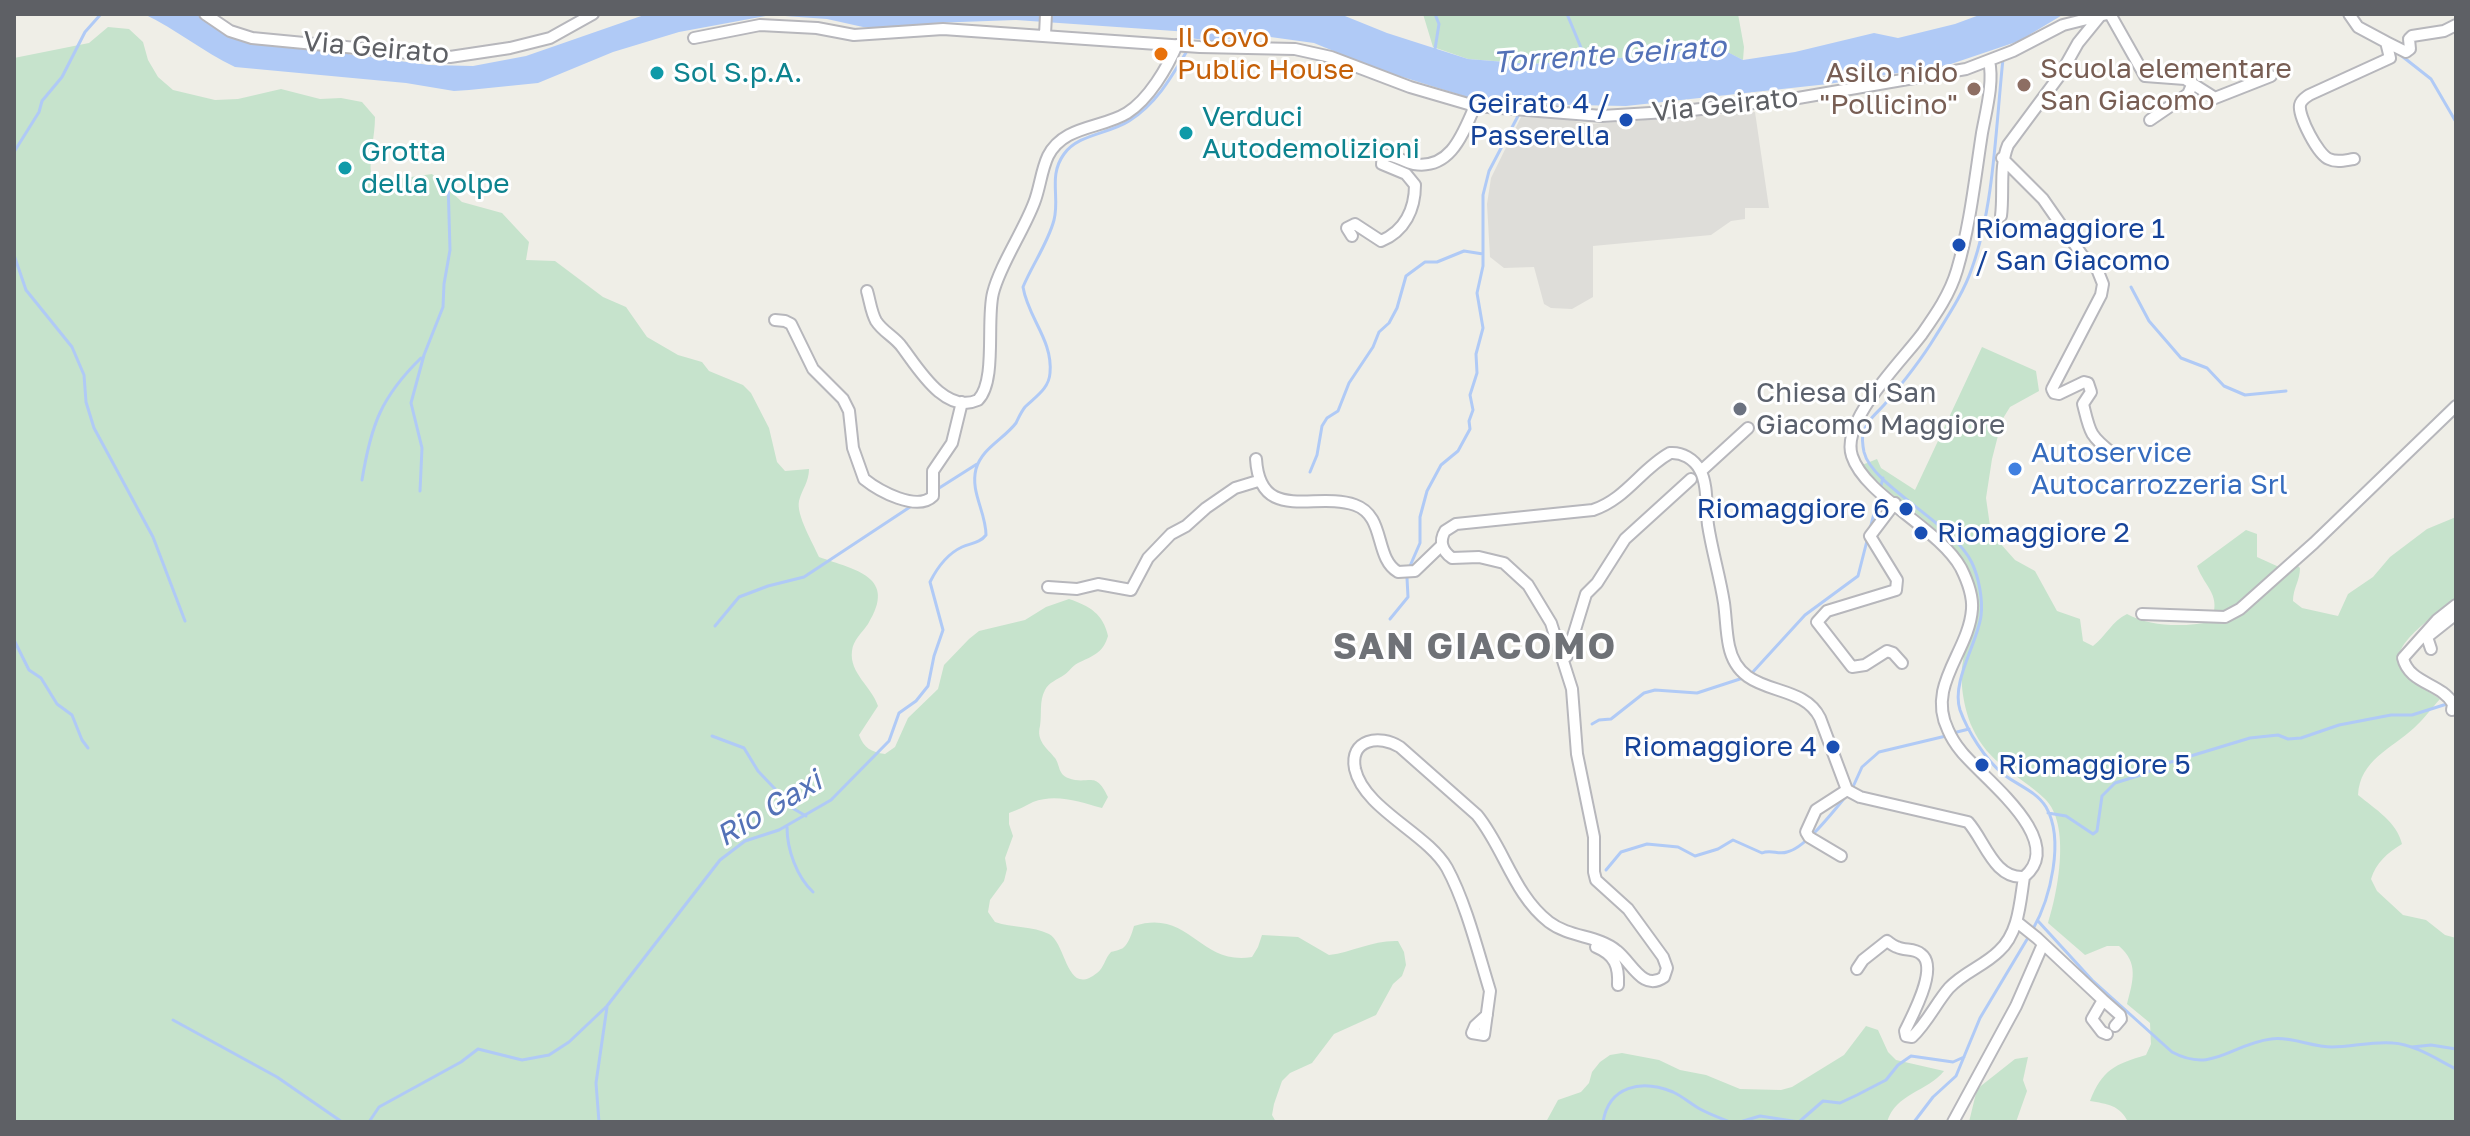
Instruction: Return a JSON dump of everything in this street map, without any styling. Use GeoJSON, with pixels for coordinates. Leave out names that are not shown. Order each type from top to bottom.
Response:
{"type":"FeatureCollection","features":[{"type":"Feature","properties":{"kind":"street","name":"Via Geirato"},"geometry":{"type":"LineString","coordinates":[[205,14],[230,31],[252,38],[450,57],[550,38],[593,14]]}},
{"type":"Feature","properties":{"kind":"street"},"geometry":{"type":"LineString","coordinates":[[2349,14],[2358,27],[2406,52],[2410,49],[2409,39],[2412,36],[2444,31],[2456,25]]}},
{"type":"Feature","properties":{"kind":"street","name":"Via Geirato"},"geometry":{"type":"LineString","coordinates":[[694,38],[759,19],[854,35],[1045,25],[1200,47],[1310,51],[1410,87],[1475,106],[1578,116],[1683,111],[1798,98],[1966,69],[2013,51],[2063,25],[2106,15]]}},
{"type":"Feature","properties":{"kind":"street"},"geometry":{"type":"LineString","coordinates":[[2001,216],[2004,193],[2002,158],[2008,145],[2060,75],[2078,43],[2106,15],[2145,76],[2185,79],[2215,98],[2271,76]]}},
{"type":"Feature","properties":{"kind":"street"},"geometry":{"type":"LineString","coordinates":[[2354,159],[2336,161],[2322,155],[2310,134],[2300,105],[2309,95],[2331,83],[2388,61],[2390,51],[2386,42]]}},
{"type":"Feature","properties":{"kind":"street"},"geometry":{"type":"LineString","coordinates":[[867,291],[873,316],[879,326],[901,345],[938,391],[962,402],[975,402],[985,392],[992,294],[1034,203],[1048,157],[1064,138],[1074,132],[1123,115],[1134,108],[1170,63],[1180,45]]}},
{"type":"Feature","properties":{"kind":"street"},"geometry":{"type":"LineString","coordinates":[[1857,969],[1863,960],[1887,941],[1899,948],[1915,950],[1928,962],[1927,978],[1905,1031],[1910,1038],[1955,982],[1999,952],[2009,940],[2019,924],[2024,877],[2034,866],[2037,852],[2031,829],[1994,784],[1961,751],[1944,719],[1943,687],[1972,609],[1967,583],[1952,554],[1861,474],[1852,457],[1851,439],[1860,414],[1945,300],[1957,272],[1986,108],[1991,60]]}},
{"type":"Feature","properties":{"kind":"street"},"geometry":{"type":"LineString","coordinates":[[2150,120],[2188,94],[2192,85]]}},
{"type":"Feature","properties":{"kind":"street"},"geometry":{"type":"LineString","coordinates":[[1352,236],[1347,228],[1355,224],[1381,241],[1396,233],[1408,217],[1415,185],[1406,174],[1382,164],[1383,155],[1418,164],[1446,157],[1453,151],[1475,106]]}},
{"type":"Feature","properties":{"kind":"street"},"geometry":{"type":"LineString","coordinates":[[2002,158],[2043,199],[2082,255],[2101,276],[2101,295],[2052,389],[2059,394],[2088,383],[2091,392],[2083,404],[2090,431],[2094,439],[2112,453]]}},
{"type":"Feature","properties":{"kind":"street"},"geometry":{"type":"LineString","coordinates":[[775,320],[791,324],[813,369],[843,399],[852,422],[853,448],[864,479],[898,498],[922,502],[933,496],[933,471],[952,443],[962,402]]}},
{"type":"Feature","properties":{"kind":"street"},"geometry":{"type":"LineString","coordinates":[[2142,614],[2225,617],[2240,609],[2314,543],[2456,406]]}},
{"type":"Feature","properties":{"kind":"street"},"geometry":{"type":"LineString","coordinates":[[1701,471],[1748,428]]}},
{"type":"Feature","properties":{"kind":"street"},"geometry":{"type":"LineString","coordinates":[[1256,459],[1258,481],[1264,490],[1284,500],[1343,503],[1358,507],[1370,516],[1388,563],[1398,572],[1415,571],[1442,545],[1443,534],[1456,524],[1593,510],[1631,487],[1670,453],[1686,456],[1701,471],[1711,547],[1724,602],[1728,643],[1744,681],[1800,699],[1813,707],[1847,790],[1860,797],[1960,819],[1973,828],[2004,872],[2010,876],[2024,877]]}},
{"type":"Feature","properties":{"kind":"street"},"geometry":{"type":"LineString","coordinates":[[1563,659],[1567,656],[1586,594],[1597,583],[1618,548],[1691,479]]}},
{"type":"Feature","properties":{"kind":"street"},"geometry":{"type":"LineString","coordinates":[[1048,587],[1077,589],[1098,584],[1131,590],[1148,558],[1171,534],[1235,488],[1258,481]]}},
{"type":"Feature","properties":{"kind":"street"},"geometry":{"type":"LineString","coordinates":[[1895,503],[1870,536],[1897,580],[1896,590],[1827,611],[1817,622],[1852,667],[1860,667],[1887,651],[1902,663]]}},
{"type":"Feature","properties":{"kind":"street"},"geometry":{"type":"LineString","coordinates":[[1442,545],[1452,558],[1495,560],[1511,569],[1528,585],[1542,606],[1572,689],[1577,754],[1594,837],[1596,880],[1628,909],[1663,957],[1667,973],[1656,982],[1646,981],[1614,948],[1569,933],[1545,920],[1517,883],[1477,815],[1405,752],[1383,740],[1373,739],[1357,750],[1355,760],[1359,779],[1384,810],[1427,846],[1448,871],[1490,991],[1487,1015]]}},
{"type":"Feature","properties":{"kind":"street"},"geometry":{"type":"LineString","coordinates":[[2452,710],[2449,696],[2416,677],[2406,668],[2403,658],[2437,620],[2456,605]]}},
{"type":"Feature","properties":{"kind":"street"},"geometry":{"type":"LineString","coordinates":[[2431,649],[2427,637],[2456,614]]}},
{"type":"Feature","properties":{"kind":"street"},"geometry":{"type":"LineString","coordinates":[[1841,856],[1809,837],[1806,832],[1816,810],[1847,790]]}},
{"type":"Feature","properties":{"kind":"street"},"geometry":{"type":"LineString","coordinates":[[2019,924],[2120,1015],[2121,1019],[2111,1030],[2102,1032],[2092,1019],[2103,1000]]}},
{"type":"Feature","properties":{"kind":"street"},"geometry":{"type":"LineString","coordinates":[[1587,937],[1590,944],[1618,970],[1618,985]]}},
{"type":"Feature","properties":{"kind":"street"},"geometry":{"type":"LineString","coordinates":[[1953,1122],[2016,1006],[2040,941]]}},
{"type":"Feature","properties":{"kind":"shaded area"},"geometry":{"type":"Polygon","coordinates":[[[1755,112],[1769,208],[1745,208],[1745,219],[1731,221],[1711,235],[1593,246],[1593,297],[1572,309],[1551,308],[1544,304],[1534,267],[1504,268],[1490,257],[1487,204],[1491,178],[1521,117],[1565,119],[1590,124],[1755,112]]]}},
{"type":"Feature","properties":{"kind":"green space"},"geometry":{"type":"Polygon","coordinates":[[[1423,14],[1738,14],[1743,60],[1713,45],[1662,55],[1531,64],[1468,59],[1433,47],[1423,14]]]}},
{"type":"Feature","properties":{"kind":"green space"},"geometry":{"type":"Polygon","coordinates":[[[108,27],[129,29],[143,42],[148,60],[158,77],[173,90],[215,100],[238,99],[281,89],[320,99],[341,98],[362,102],[375,117],[371,175],[390,180],[432,174],[462,202],[502,213],[529,242],[526,260],[555,261],[603,297],[626,307],[647,337],[678,355],[702,362],[709,371],[743,385],[751,393],[769,428],[777,462],[785,471],[809,469],[799,507],[802,521],[819,557],[858,571],[875,585],[878,595],[876,608],[852,651],[857,673],[878,706],[859,735],[869,749],[885,754],[895,747],[908,718],[938,689],[944,665],[979,631],[1025,620],[1046,607],[1069,599],[1094,612],[1106,628],[1106,642],[1097,653],[1076,664],[1047,687],[1042,699],[1039,731],[1041,740],[1055,758],[1062,774],[1075,780],[1099,783],[1108,797],[1102,808],[1068,799],[1050,798],[1009,813],[1013,836],[1005,858],[1007,869],[1004,881],[990,900],[988,912],[995,922],[1049,934],[1060,948],[1068,967],[1079,979],[1087,979],[1099,971],[1111,952],[1125,946],[1134,926],[1153,923],[1182,930],[1219,953],[1234,958],[1252,957],[1262,935],[1298,937],[1329,955],[1380,942],[1398,941],[1406,965],[1376,1015],[1334,1034],[1312,1063],[1290,1073],[1282,1081],[1272,1115],[1276,1122],[14,1122],[14,58],[89,43],[108,27]]]}},
{"type":"Feature","properties":{"kind":"green space"},"geometry":{"type":"Polygon","coordinates":[[[1982,347],[2036,371],[2039,391],[2010,407],[2002,420],[1986,498],[1991,533],[2015,560],[2035,571],[2057,611],[2080,619],[2083,641],[2093,646],[2127,614],[2167,625],[2210,622],[2214,599],[2197,566],[2246,530],[2257,534],[2257,557],[2279,567],[2297,565],[2300,568],[2293,601],[2302,608],[2338,616],[2348,594],[2373,577],[2390,557],[2427,529],[2456,517],[2456,599],[2408,639],[2399,658],[2408,677],[2440,699],[2414,728],[2371,764],[2364,773],[2358,795],[2390,823],[2402,844],[2376,868],[2371,879],[2377,891],[2403,915],[2426,920],[2445,935],[2456,938],[2456,1122],[2128,1122],[2117,1109],[2090,1101],[2105,1075],[2118,1065],[2146,1055],[2151,1044],[2150,1023],[2127,1004],[2133,973],[2130,959],[2119,946],[2107,946],[2085,955],[2048,923],[2060,859],[2058,825],[2053,810],[2035,790],[1987,751],[1972,727],[1965,703],[1962,669],[1977,600],[1972,576],[1941,535],[1862,465],[1877,459],[1881,468],[1915,490],[1982,347]]]}},
{"type":"Feature","properties":{"kind":"green space"},"geometry":{"type":"Polygon","coordinates":[[[1866,1026],[1878,1030],[1888,1052],[1896,1060],[1944,1071],[1897,1105],[1887,1122],[1546,1122],[1558,1100],[1581,1092],[1589,1083],[1592,1072],[1610,1055],[1622,1053],[1659,1060],[1740,1089],[1781,1090],[1792,1087],[1844,1055],[1866,1026]]]}},
{"type":"Feature","properties":{"kind":"green space"},"geometry":{"type":"Polygon","coordinates":[[[2028,1057],[2023,1080],[2027,1091],[2016,1122],[1969,1122],[1977,1089],[2015,1059],[2028,1057]]]}},
{"type":"Feature","properties":{"kind":"water","name":"Torrente Geirato"},"geometry":{"type":"Polygon","coordinates":[[[144,14],[195,14],[228,34],[333,52],[429,65],[473,66],[526,56],[647,14],[1340,14],[1468,59],[1531,64],[1662,55],[1714,45],[1743,60],[1795,52],[1874,33],[1898,38],[1982,14],[2064,14],[2019,41],[1948,65],[1828,84],[1626,106],[1524,104],[1467,97],[1380,70],[1314,43],[1256,35],[1212,41],[1190,38],[1189,32],[1016,20],[932,23],[908,29],[863,27],[827,19],[771,15],[679,32],[613,52],[538,83],[454,91],[406,83],[235,67],[144,14]]]}},
{"type":"Feature","properties":{"kind":"waterway"},"geometry":{"type":"LineString","coordinates":[[14,152],[39,112],[42,101],[62,77],[85,32],[101,14]]}},
{"type":"Feature","properties":{"kind":"waterway"},"geometry":{"type":"LineString","coordinates":[[1435,14],[1439,24],[1435,49]]}},
{"type":"Feature","properties":{"kind":"waterway"},"geometry":{"type":"LineString","coordinates":[[1567,14],[1587,62]]}},
{"type":"Feature","properties":{"kind":"waterway","name":"Rio Gaxi"},"geometry":{"type":"LineString","coordinates":[[369,1122],[379,1107],[461,1062],[478,1049],[522,1060],[549,1055],[569,1042],[607,1006],[720,860],[745,841],[779,830],[831,800],[889,741],[899,713],[916,701],[928,686],[943,630],[930,582],[952,553],[986,535],[975,486],[979,462],[988,449],[1016,423],[1049,379],[1048,350],[1023,287],[1054,220],[1055,178],[1059,162],[1077,142],[1121,125],[1139,114],[1162,90],[1187,51]]}},
{"type":"Feature","properties":{"kind":"waterway"},"geometry":{"type":"LineString","coordinates":[[2398,53],[2431,79],[2456,122]]}},
{"type":"Feature","properties":{"kind":"waterway"},"geometry":{"type":"LineString","coordinates":[[2003,59],[1990,192],[1972,268],[1930,346],[1869,421],[1863,440],[1870,465],[1897,492],[1949,534],[1972,563],[1981,596],[1981,616],[1959,687],[1960,710],[1972,736],[1996,768],[2037,797],[2052,820],[2053,869],[2045,902],[2033,929]]}},
{"type":"Feature","properties":{"kind":"waterway"},"geometry":{"type":"LineString","coordinates":[[1410,566],[1420,543],[1420,517],[1427,491],[1441,465],[1458,451],[1470,429],[1473,410],[1470,395],[1477,373],[1476,354],[1483,328],[1477,293],[1483,266],[1483,195],[1489,171],[1518,116]]}},
{"type":"Feature","properties":{"kind":"waterway"},"geometry":{"type":"LineString","coordinates":[[420,491],[422,448],[411,403],[424,355],[443,307],[450,250],[448,181]]}},
{"type":"Feature","properties":{"kind":"waterway"},"geometry":{"type":"LineString","coordinates":[[1310,472],[1317,455],[1322,426],[1327,418],[1338,411],[1349,383],[1373,347],[1379,332],[1389,323],[1397,308],[1406,276],[1425,262],[1437,262],[1464,251],[1483,254]]}},
{"type":"Feature","properties":{"kind":"waterway"},"geometry":{"type":"LineString","coordinates":[[14,255],[26,290],[72,347],[84,375],[86,402],[94,428],[153,537],[185,621]]}},
{"type":"Feature","properties":{"kind":"waterway"},"geometry":{"type":"LineString","coordinates":[[2131,287],[2149,321],[2181,358],[2207,368],[2224,386],[2245,395],[2286,391]]}},
{"type":"Feature","properties":{"kind":"waterway"},"geometry":{"type":"LineString","coordinates":[[362,480],[369,443],[380,413],[396,386],[421,358]]}},
{"type":"Feature","properties":{"kind":"waterway"},"geometry":{"type":"LineString","coordinates":[[936,490],[977,464]]}},
{"type":"Feature","properties":{"kind":"waterway"},"geometry":{"type":"LineString","coordinates":[[1751,674],[1805,615],[1858,576],[1883,478]]}},
{"type":"Feature","properties":{"kind":"waterway"},"geometry":{"type":"LineString","coordinates":[[715,626],[739,597],[804,577],[913,505]]}},
{"type":"Feature","properties":{"kind":"waterway"},"geometry":{"type":"LineString","coordinates":[[1390,619],[1408,597],[1407,578]]}},
{"type":"Feature","properties":{"kind":"waterway"},"geometry":{"type":"LineString","coordinates":[[14,640],[29,670],[41,678],[57,704],[72,715],[88,748]]}},
{"type":"Feature","properties":{"kind":"waterway"},"geometry":{"type":"LineString","coordinates":[[1592,724],[1611,719],[1644,693],[1655,690],[1697,693],[1743,678]]}},
{"type":"Feature","properties":{"kind":"waterway"},"geometry":{"type":"LineString","coordinates":[[2048,813],[2066,816],[2093,834],[2097,831],[2102,796],[2115,783],[2161,765],[2250,738],[2278,735],[2288,739],[2301,738],[2339,725],[2391,715],[2412,715],[2450,703]]}},
{"type":"Feature","properties":{"kind":"waterway"},"geometry":{"type":"LineString","coordinates":[[1953,733],[1969,729]]}},
{"type":"Feature","properties":{"kind":"waterway"},"geometry":{"type":"LineString","coordinates":[[712,736],[744,748],[758,771],[794,809],[806,816]]}},
{"type":"Feature","properties":{"kind":"waterway"},"geometry":{"type":"LineString","coordinates":[[1852,789],[1862,767],[1879,752],[1946,736]]}},
{"type":"Feature","properties":{"kind":"waterway"},"geometry":{"type":"LineString","coordinates":[[1606,870],[1621,852],[1647,844],[1678,847],[1695,856],[1718,849],[1733,840],[1762,853],[1787,852],[1803,844],[1848,794]]}},
{"type":"Feature","properties":{"kind":"waterway"},"geometry":{"type":"LineString","coordinates":[[787,827],[794,862],[813,892]]}},
{"type":"Feature","properties":{"kind":"waterway"},"geometry":{"type":"LineString","coordinates":[[2038,921],[2092,980],[2172,1052],[2186,1058],[2211,1059],[2271,1039],[2332,1047],[2385,1043],[2417,1049],[2456,1069]]}},
{"type":"Feature","properties":{"kind":"waterway"},"geometry":{"type":"LineString","coordinates":[[1914,1122],[1933,1097],[1956,1076],[1980,1018],[2029,936]]}},
{"type":"Feature","properties":{"kind":"waterway"},"geometry":{"type":"LineString","coordinates":[[599,1122],[596,1083],[607,1007]]}},
{"type":"Feature","properties":{"kind":"waterway"},"geometry":{"type":"LineString","coordinates":[[173,1020],[277,1077],[342,1122]]}},
{"type":"Feature","properties":{"kind":"waterway"},"geometry":{"type":"LineString","coordinates":[[2412,1047],[2431,1045],[2456,1049]]}},
{"type":"Feature","properties":{"kind":"waterway"},"geometry":{"type":"LineString","coordinates":[[1740,1122],[1760,1116],[1799,1122],[1823,1101],[1840,1103],[1886,1080],[1898,1065],[1911,1056],[1953,1062],[1964,1057]]}},
{"type":"Feature","properties":{"kind":"waterway"},"geometry":{"type":"LineString","coordinates":[[1603,1122],[1612,1100],[1619,1093],[1638,1086],[1673,1092],[1703,1111],[1730,1122]]}},
{"type":"Feature","properties":{"kind":"place","name":"Il Covo Public House"},"geometry":{"type":"Point","coordinates":[1161,54]}},
{"type":"Feature","properties":{"kind":"place","name":"Sol S.p.A."},"geometry":{"type":"Point","coordinates":[657,73]}},
{"type":"Feature","properties":{"kind":"place","name":"Scuola elementare San Giacomo"},"geometry":{"type":"Point","coordinates":[2024,85]}},
{"type":"Feature","properties":{"kind":"place","name":"Asilo nido \"Pollicino\""},"geometry":{"type":"Point","coordinates":[1974,89]}},
{"type":"Feature","properties":{"kind":"place","name":"Geirato 4 / Passerella"},"geometry":{"type":"Point","coordinates":[1626,120]}},
{"type":"Feature","properties":{"kind":"place","name":"Verduci Autodemolizioni"},"geometry":{"type":"Point","coordinates":[1186,133]}},
{"type":"Feature","properties":{"kind":"place","name":"Grotta della volpe"},"geometry":{"type":"Point","coordinates":[345,168]}},
{"type":"Feature","properties":{"kind":"place","name":"Riomaggiore 1 / San Giacomo"},"geometry":{"type":"Point","coordinates":[1959,245]}},
{"type":"Feature","properties":{"kind":"place","name":"Chiesa di San Giacomo Maggiore"},"geometry":{"type":"Point","coordinates":[1740,409]}},
{"type":"Feature","properties":{"kind":"place","name":"Autoservice Autocarrozzeria Srl"},"geometry":{"type":"Point","coordinates":[2015,469]}},
{"type":"Feature","properties":{"kind":"place","name":"Riomaggiore 6"},"geometry":{"type":"Point","coordinates":[1906,509]}},
{"type":"Feature","properties":{"kind":"place","name":"Riomaggiore 2"},"geometry":{"type":"Point","coordinates":[1921,533]}},
{"type":"Feature","properties":{"kind":"place","name":"Riomaggiore 4"},"geometry":{"type":"Point","coordinates":[1833,747]}},
{"type":"Feature","properties":{"kind":"place","name":"Riomaggiore 5"},"geometry":{"type":"Point","coordinates":[1982,765]}},
{"type":"Feature","properties":{"kind":"district","name":"SAN GIACOMO"},"geometry":{"type":"Point","coordinates":[1475,648]}}]}
